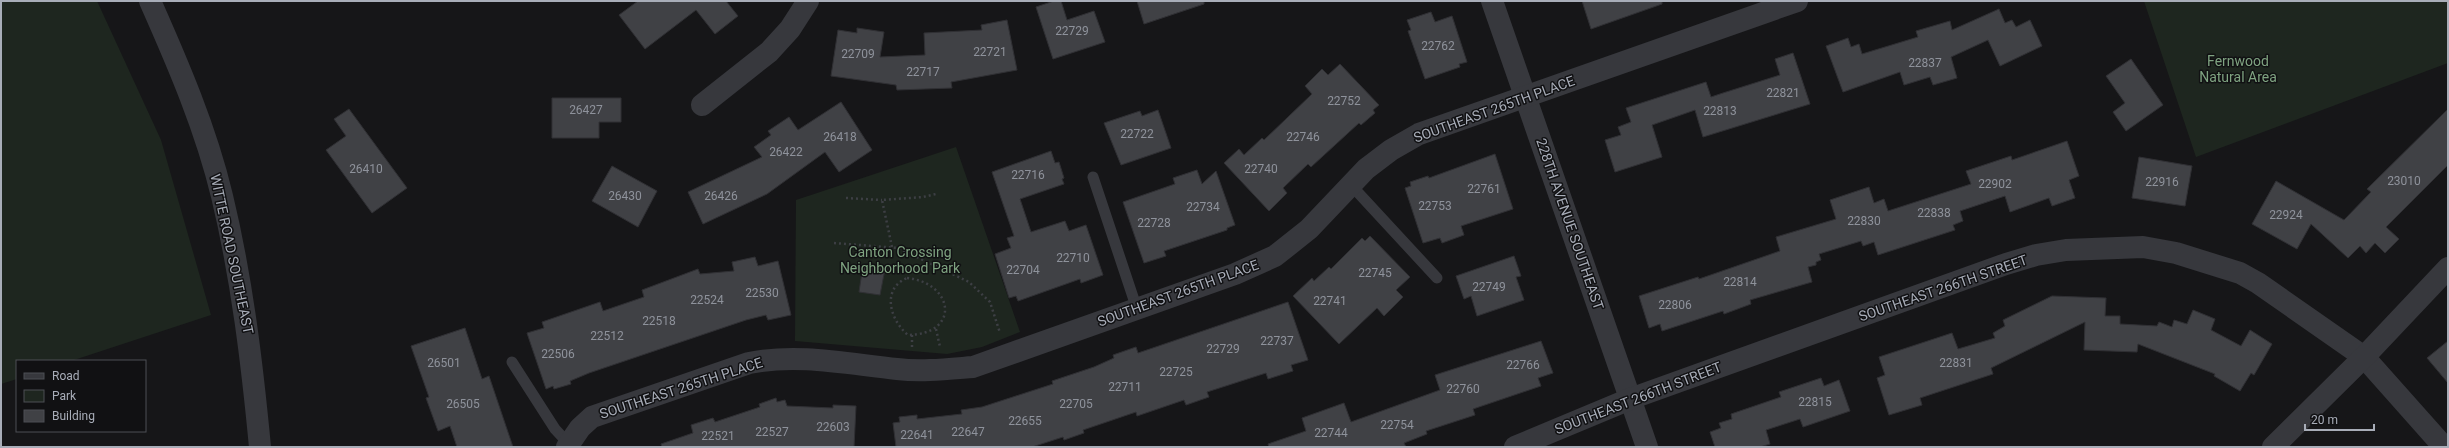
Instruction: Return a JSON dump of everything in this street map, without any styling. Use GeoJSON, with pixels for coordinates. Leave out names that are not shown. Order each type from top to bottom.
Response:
{"type":"FeatureCollection","features":[{"type":"Feature","properties":{"kind":"street","name":"WITTE ROAD SOUTHEAST"},"geometry":{"type":"LineString","coordinates":[[150,1],[179,68],[204,134],[222,195],[249,340],[260,447]]}},
{"type":"Feature","properties":{"kind":"street"},"geometry":{"type":"LineString","coordinates":[[702,105],[769,52],[790,29],[808,1]]}},
{"type":"Feature","properties":{"kind":"street","name":"228TH AVENUE SOUTHEAST"},"geometry":{"type":"LineString","coordinates":[[1492,1],[1647,447]]}},
{"type":"Feature","properties":{"kind":"street","name":"SOUTHEAST 265TH PLACE"},"geometry":{"type":"LineString","coordinates":[[567,445],[592,417],[749,364],[772,358],[802,358],[898,369],[945,370],[973,367],[1235,274],[1275,256],[1309,229],[1366,169],[1391,150],[1419,134],[1797,1]]}},
{"type":"Feature","properties":{"kind":"street","name":"SOUTHEAST 266TH STREET"},"geometry":{"type":"LineString","coordinates":[[1515,447],[1630,400],[2006,264],[2036,255],[2095,248],[2143,247],[2169,251],[2240,273],[2258,283],[2364,357],[2444,447]]}},
{"type":"Feature","properties":{"kind":"street"},"geometry":{"type":"LineString","coordinates":[[2273,447],[2364,357],[2448,268]]}},
{"type":"Feature","properties":{"kind":"lane"},"geometry":{"type":"LineString","coordinates":[[1093,177],[1137,309]]}},
{"type":"Feature","properties":{"kind":"lane"},"geometry":{"type":"LineString","coordinates":[[1351,185],[1436,278]]}},
{"type":"Feature","properties":{"kind":"lane"},"geometry":{"type":"LineString","coordinates":[[512,362],[567,445]]}},
{"type":"Feature","properties":{"kind":"path"},"geometry":{"type":"LineString","coordinates":[[846,198],[882,200],[923,197],[936,194]]}},
{"type":"Feature","properties":{"kind":"path"},"geometry":{"type":"LineString","coordinates":[[882,200],[892,247]]}},
{"type":"Feature","properties":{"kind":"path"},"geometry":{"type":"LineString","coordinates":[[834,242],[892,247],[903,250],[969,282],[990,302],[1007,355]]}},
{"type":"Feature","properties":{"kind":"path"},"geometry":{"type":"LineString","coordinates":[[908,278],[918,279],[940,294],[945,305],[944,317],[936,329],[927,333],[908,335],[896,322],[892,311],[891,300],[896,284],[908,278]]}},
{"type":"Feature","properties":{"kind":"green space"},"geometry":{"type":"Polygon","coordinates":[[[1,1],[97,1],[161,140],[211,315],[74,360],[16,360],[16,379],[1,384],[1,1]]]}},
{"type":"Feature","properties":{"kind":"green space","name":"Fernwood Natural Area"},"geometry":{"type":"Polygon","coordinates":[[[2144,1],[2448,1],[2448,63],[2196,157],[2144,1]]]}},
{"type":"Feature","properties":{"kind":"green space","name":"Canton Crossing Neighborhood Park"},"geometry":{"type":"Polygon","coordinates":[[[956,147],[1020,332],[982,347],[947,354],[795,341],[796,200],[956,147]]]}},
{"type":"Feature","properties":{"kind":"building"},"geometry":{"type":"Polygon","coordinates":[[[638,1],[726,1],[738,16],[715,34],[696,10],[645,49],[619,15],[638,1]]]}},
{"type":"Feature","properties":{"kind":"building"},"geometry":{"type":"Polygon","coordinates":[[[1054,1],[1061,1],[1067,20],[1094,11],[1105,42],[1053,59],[1036,7],[1054,1]]]}},
{"type":"Feature","properties":{"kind":"building"},"geometry":{"type":"Polygon","coordinates":[[[1137,1],[1204,1],[1204,4],[1144,24],[1137,1]]]}},
{"type":"Feature","properties":{"kind":"building"},"geometry":{"type":"Polygon","coordinates":[[[1582,1],[1662,1],[1662,4],[1591,29],[1582,1]]]}},
{"type":"Feature","properties":{"kind":"building"},"geometry":{"type":"Polygon","coordinates":[[[1999,9],[2005,23],[2012,20],[2016,27],[2030,20],[2042,46],[2000,66],[1988,40],[1951,57],[1957,78],[1933,85],[1930,77],[1904,85],[1900,72],[1843,92],[1826,46],[1848,38],[1851,47],[1859,44],[1862,54],[1918,37],[1916,31],[1950,21],[1952,30],[1999,9]]]}},
{"type":"Feature","properties":{"kind":"building"},"geometry":{"type":"Polygon","coordinates":[[[1431,12],[1435,22],[1452,16],[1467,62],[1459,64],[1460,67],[1425,79],[1408,31],[1411,30],[1407,20],[1431,12]]]}},
{"type":"Feature","properties":{"kind":"building"},"geometry":{"type":"Polygon","coordinates":[[[1007,20],[1017,70],[951,82],[952,88],[897,90],[896,85],[831,76],[838,30],[857,33],[857,28],[884,32],[880,57],[925,55],[924,33],[982,30],[981,25],[1007,20]]]}},
{"type":"Feature","properties":{"kind":"building"},"geometry":{"type":"Polygon","coordinates":[[[1793,53],[1810,104],[1703,137],[1695,110],[1652,125],[1662,157],[1615,172],[1605,140],[1621,135],[1618,127],[1631,122],[1626,108],[1706,82],[1711,97],[1780,75],[1775,59],[1793,53]]]}},
{"type":"Feature","properties":{"kind":"building"},"geometry":{"type":"Polygon","coordinates":[[[2131,59],[2163,105],[2126,131],[2113,112],[2125,103],[2106,76],[2131,59]]]}},
{"type":"Feature","properties":{"kind":"building"},"geometry":{"type":"Polygon","coordinates":[[[1340,64],[1379,105],[1373,110],[1375,113],[1361,125],[1359,123],[1311,167],[1308,164],[1283,188],[1287,193],[1269,211],[1224,163],[1239,149],[1244,155],[1262,138],[1264,140],[1312,94],[1305,86],[1322,69],[1328,75],[1340,64]]]}},
{"type":"Feature","properties":{"kind":"building"},"geometry":{"type":"Polygon","coordinates":[[[552,98],[621,98],[621,122],[599,122],[599,138],[552,138],[552,98]]]}},
{"type":"Feature","properties":{"kind":"building"},"geometry":{"type":"Polygon","coordinates":[[[841,102],[872,150],[839,172],[825,152],[767,194],[703,224],[688,192],[762,157],[754,147],[771,135],[768,131],[789,117],[798,130],[841,102]]]}},
{"type":"Feature","properties":{"kind":"building"},"geometry":{"type":"Polygon","coordinates":[[[349,109],[407,188],[372,213],[326,150],[346,136],[334,119],[349,109]]]}},
{"type":"Feature","properties":{"kind":"building"},"geometry":{"type":"Polygon","coordinates":[[[2448,109],[2448,165],[2386,227],[2399,239],[2385,253],[2375,243],[2366,253],[2360,246],[2348,258],[2311,224],[2297,249],[2252,224],[2276,181],[2344,220],[2371,192],[2367,189],[2448,109]]]}},
{"type":"Feature","properties":{"kind":"building"},"geometry":{"type":"Polygon","coordinates":[[[1158,110],[1171,148],[1121,165],[1104,123],[1140,111],[1142,116],[1158,110]]]}},
{"type":"Feature","properties":{"kind":"building"},"geometry":{"type":"Polygon","coordinates":[[[2067,141],[2079,176],[2069,180],[2075,198],[2052,206],[2049,198],[2010,212],[2005,196],[1960,211],[1963,221],[1953,225],[1955,230],[1878,255],[1874,242],[1863,246],[1861,241],[1819,254],[1821,260],[1816,262],[1816,265],[1808,267],[1812,282],[1750,300],[1751,304],[1724,314],[1723,311],[1662,331],[1660,324],[1649,328],[1639,296],[1698,277],[1699,279],[1780,251],[1776,237],[1836,219],[1830,200],[1869,187],[1874,203],[1884,199],[1888,211],[1971,184],[1966,171],[2011,156],[2012,160],[2067,141]]]}},
{"type":"Feature","properties":{"kind":"building"},"geometry":{"type":"Polygon","coordinates":[[[1051,151],[1055,163],[1059,162],[1064,178],[1062,179],[1064,184],[1020,199],[1031,232],[1065,221],[1069,231],[1086,225],[1103,275],[1081,283],[1080,279],[1018,301],[1016,296],[1009,298],[995,254],[1011,248],[1007,238],[1014,236],[992,172],[1051,151]]]}},
{"type":"Feature","properties":{"kind":"building"},"geometry":{"type":"Polygon","coordinates":[[[1495,154],[1513,209],[1461,226],[1464,235],[1442,243],[1440,238],[1423,243],[1405,188],[1411,186],[1410,182],[1428,176],[1429,178],[1495,154]]]}},
{"type":"Feature","properties":{"kind":"building"},"geometry":{"type":"Polygon","coordinates":[[[2139,157],[2192,166],[2185,206],[2132,198],[2139,157]]]}},
{"type":"Feature","properties":{"kind":"building"},"geometry":{"type":"Polygon","coordinates":[[[612,166],[657,191],[638,227],[592,201],[612,166]]]}},
{"type":"Feature","properties":{"kind":"building"},"geometry":{"type":"Polygon","coordinates":[[[1197,170],[1202,184],[1216,171],[1235,225],[1227,228],[1227,230],[1164,251],[1166,256],[1144,263],[1123,202],[1175,184],[1173,178],[1197,170]]]}},
{"type":"Feature","properties":{"kind":"building"},"geometry":{"type":"Polygon","coordinates":[[[1370,236],[1410,277],[1396,290],[1403,297],[1384,316],[1377,308],[1339,344],[1293,296],[1312,278],[1314,281],[1329,267],[1331,269],[1362,238],[1365,241],[1370,236]]]}},
{"type":"Feature","properties":{"kind":"building"},"geometry":{"type":"Polygon","coordinates":[[[1514,256],[1521,276],[1516,277],[1524,300],[1477,316],[1471,296],[1464,299],[1456,276],[1514,256]]]}},
{"type":"Feature","properties":{"kind":"building"},"geometry":{"type":"Polygon","coordinates":[[[755,257],[758,266],[778,261],[791,315],[768,320],[766,315],[746,320],[589,373],[570,381],[571,384],[554,389],[553,386],[546,389],[527,333],[544,328],[542,322],[600,302],[603,311],[644,297],[642,290],[698,269],[700,274],[734,271],[732,262],[755,257]]]}},
{"type":"Feature","properties":{"kind":"building"},"geometry":{"type":"Polygon","coordinates":[[[863,265],[885,269],[880,295],[859,292],[863,265]]]}},
{"type":"Feature","properties":{"kind":"building"},"geometry":{"type":"Polygon","coordinates":[[[2052,296],[2106,298],[2105,316],[2120,316],[2120,324],[2157,326],[2159,322],[2172,327],[2174,320],[2187,324],[2193,310],[2215,319],[2211,330],[2241,346],[2250,330],[2272,344],[2254,375],[2251,373],[2240,391],[2214,376],[2215,374],[2138,344],[2137,352],[2084,350],[2085,322],[1991,368],[1993,374],[1920,398],[1922,405],[1889,415],[1877,378],[1885,375],[1879,357],[1952,333],[1958,349],[1995,338],[1993,333],[2005,326],[2003,320],[2052,296]]]}},
{"type":"Feature","properties":{"kind":"building"},"geometry":{"type":"Polygon","coordinates":[[[1288,302],[1308,360],[1291,365],[1293,371],[1268,379],[1266,373],[1207,392],[1209,397],[1186,405],[1184,400],[1137,416],[1136,412],[1083,430],[1084,433],[1064,440],[1063,437],[1032,447],[896,447],[893,423],[900,422],[899,417],[917,415],[917,419],[962,414],[961,410],[982,407],[1053,384],[1052,381],[1094,367],[1114,358],[1113,355],[1136,347],[1138,353],[1288,302]]]}},
{"type":"Feature","properties":{"kind":"building"},"geometry":{"type":"Polygon","coordinates":[[[465,328],[482,379],[489,376],[513,447],[457,447],[450,426],[438,431],[426,398],[429,397],[411,346],[465,328]]]}},
{"type":"Feature","properties":{"kind":"building"},"geometry":{"type":"Polygon","coordinates":[[[1541,341],[1553,373],[1538,378],[1541,386],[1473,409],[1475,415],[1426,431],[1427,434],[1404,443],[1406,447],[1269,447],[1268,444],[1306,431],[1302,418],[1344,403],[1351,422],[1440,390],[1435,375],[1541,341]]]}},
{"type":"Feature","properties":{"kind":"building"},"geometry":{"type":"Polygon","coordinates":[[[2448,341],[2448,383],[2427,358],[2448,341]]]}},
{"type":"Feature","properties":{"kind":"building"},"geometry":{"type":"Polygon","coordinates":[[[1821,378],[1824,386],[1839,380],[1850,411],[1803,427],[1800,419],[1766,430],[1770,444],[1760,447],[1715,447],[1710,432],[1721,428],[1719,423],[1732,419],[1731,414],[1781,397],[1779,392],[1821,378]]]}},
{"type":"Feature","properties":{"kind":"building"},"geometry":{"type":"Polygon","coordinates":[[[776,398],[777,402],[785,400],[787,406],[833,408],[833,405],[856,406],[854,447],[662,447],[661,444],[693,433],[691,425],[713,418],[715,422],[760,407],[759,404],[776,398]]]}}]}
